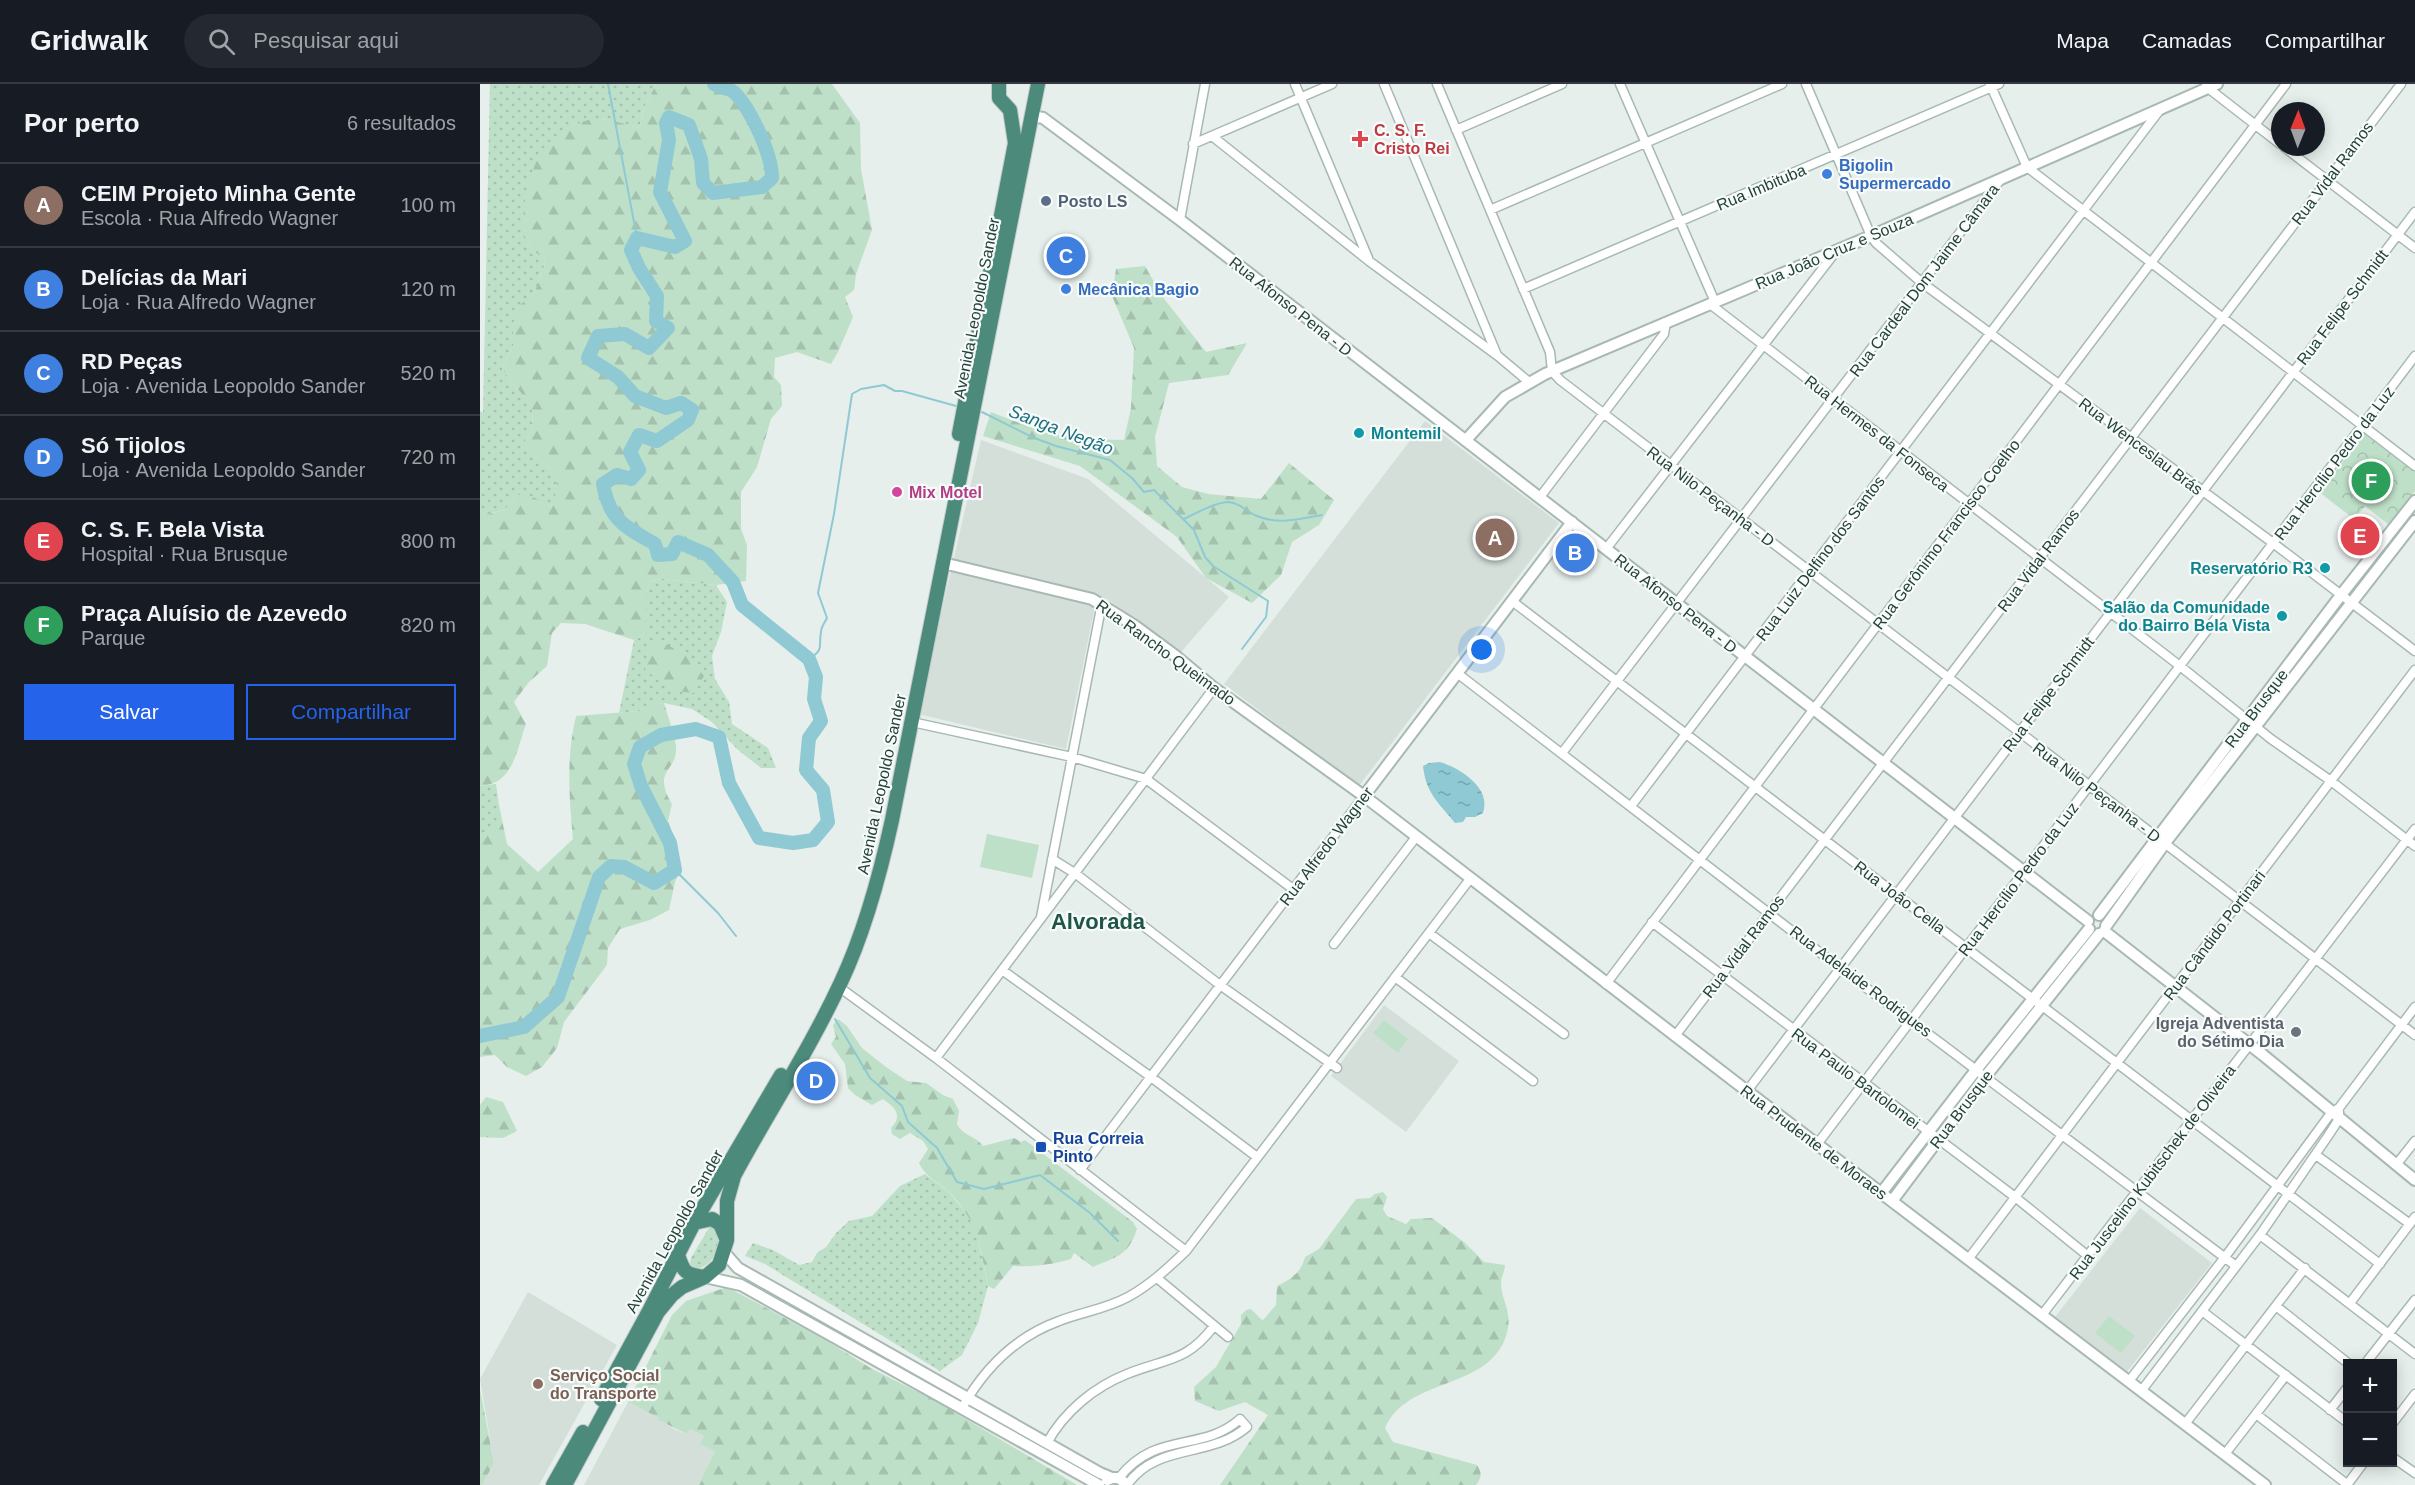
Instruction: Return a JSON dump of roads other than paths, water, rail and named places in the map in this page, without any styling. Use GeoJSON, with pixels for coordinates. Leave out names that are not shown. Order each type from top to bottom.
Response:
{"type":"FeatureCollection","features":[{"type":"Feature","properties":{"kind":"highway","name":"Avenida Leopoldo Sander"},"geometry":{"type":"LineString","coordinates":[[553,1485],[650,1309],[694,1223],[817,1012],[833,981],[865,897],[880,839],[902,732],[1015,143],[1010,110],[999,98],[999,84]]}},
{"type":"Feature","properties":{"kind":"highway","name":"Avenida Leopoldo Sander"},"geometry":{"type":"LineString","coordinates":[[565,1485],[658,1312],[682,1287],[705,1277],[719,1264],[725,1246],[728,1202],[734,1176],[839,987],[882,865],[1038,84]]}},
{"type":"Feature","properties":{"kind":"highway"},"geometry":{"type":"LineString","coordinates":[[1010,110],[1032,116]]}},
{"type":"Feature","properties":{"kind":"highway"},"geometry":{"type":"LineString","coordinates":[[694,1223],[716,1221],[720,1224],[725,1246]]}},
{"type":"Feature","properties":{"kind":"highway"},"geometry":{"type":"LineString","coordinates":[[678,1254],[686,1273],[705,1277]]}},
{"type":"Feature","properties":{"kind":"street"},"geometry":{"type":"LineString","coordinates":[[1180,220],[1205,84]]}},
{"type":"Feature","properties":{"kind":"street"},"geometry":{"type":"LineString","coordinates":[[1295,84],[1369,261]]}},
{"type":"Feature","properties":{"kind":"street"},"geometry":{"type":"LineString","coordinates":[[1193,144],[1332,84]]}},
{"type":"Feature","properties":{"kind":"street"},"geometry":{"type":"LineString","coordinates":[[1384,84],[1498,356]]}},
{"type":"Feature","properties":{"kind":"street"},"geometry":{"type":"LineString","coordinates":[[1437,84],[1550,352],[1552,371]]}},
{"type":"Feature","properties":{"kind":"street"},"geometry":{"type":"LineString","coordinates":[[1456,130],[1562,84]]}},
{"type":"Feature","properties":{"kind":"street","name":"Rua Hermes da Fonseca"},"geometry":{"type":"LineString","coordinates":[[1620,84],[1713,303],[1833,399],[2251,723],[2415,846]]}},
{"type":"Feature","properties":{"kind":"street"},"geometry":{"type":"LineString","coordinates":[[1490,210],[1782,84]]}},
{"type":"Feature","properties":{"kind":"street"},"geometry":{"type":"LineString","coordinates":[[1806,84],[1871,236]]}},
{"type":"Feature","properties":{"kind":"street","name":"Rua Gerônimo Francisco Coelho"},"geometry":{"type":"LineString","coordinates":[[1606,984],[2286,84]]}},
{"type":"Feature","properties":{"kind":"street","name":"Rua Vidal Ramos"},"geometry":{"type":"LineString","coordinates":[[1675,1035],[2401,84]]}},
{"type":"Feature","properties":{"kind":"street"},"geometry":{"type":"LineString","coordinates":[[1994,85],[2027,167],[2415,466]]}},
{"type":"Feature","properties":{"kind":"street","name":"Rua Imbituba"},"geometry":{"type":"LineString","coordinates":[[1523,289],[1994,85]]}},
{"type":"Feature","properties":{"kind":"street"},"geometry":{"type":"LineString","coordinates":[[2210,85],[2271,137]]}},
{"type":"Feature","properties":{"kind":"street","name":"Rua João Cruz e Souza"},"geometry":{"type":"LineString","coordinates":[[1466,440],[1505,397],[1528,382],[1871,236],[2210,85]]}},
{"type":"Feature","properties":{"kind":"street","name":"Rua Luiz Delfino dos Santos"},"geometry":{"type":"LineString","coordinates":[[1631,806],[2085,211],[2160,109]]}},
{"type":"Feature","properties":{"kind":"street","name":"Rua Afonso Pena - D"},"geometry":{"type":"LineString","coordinates":[[1032,116],[1043,118],[1180,220],[1466,440],[2175,986],[2336,1113],[2415,1180]]}},
{"type":"Feature","properties":{"kind":"street"},"geometry":{"type":"LineString","coordinates":[[1212,136],[1369,261],[1498,356],[1528,382]]}},
{"type":"Feature","properties":{"kind":"street"},"geometry":{"type":"LineString","coordinates":[[2296,156],[2415,248]]}},
{"type":"Feature","properties":{"kind":"street","name":"Rua Cardeal Dom Jaime Câmara"},"geometry":{"type":"LineString","coordinates":[[1562,753],[2001,178]]}},
{"type":"Feature","properties":{"kind":"street","name":"Rua Felipe Schmidt"},"geometry":{"type":"LineString","coordinates":[[1747,1091],[2415,212]]}},
{"type":"Feature","properties":{"kind":"street","name":"Rua Wenceslau Brás"},"geometry":{"type":"LineString","coordinates":[[1871,236],[1921,282],[2415,651]]}},
{"type":"Feature","properties":{"kind":"street"},"geometry":{"type":"LineString","coordinates":[[1606,549],[1838,250]]}},
{"type":"Feature","properties":{"kind":"street"},"geometry":{"type":"LineString","coordinates":[[1540,497],[1664,334],[1666,322]]}},
{"type":"Feature","properties":{"kind":"street","name":"Rua Hercílio Pedro da Luz"},"geometry":{"type":"LineString","coordinates":[[1818,1143],[2415,356]]}},
{"type":"Feature","properties":{"kind":"street","name":"Rua Nilo Peçanha - D"},"geometry":{"type":"LineString","coordinates":[[1552,371],[1560,380],[2415,1035]]}},
{"type":"Feature","properties":{"kind":"street","name":"Rua Brusque"},"geometry":{"type":"LineString","coordinates":[[1892,1201],[2041,1006],[2097,926],[2251,723],[2341,595],[2415,501]]}},
{"type":"Feature","properties":{"kind":"street","name":"Rua Brusque"},"geometry":{"type":"LineString","coordinates":[[2251,723],[2352,603],[2415,521]]}},
{"type":"Feature","properties":{"kind":"street","name":"Rua Alfredo Wagner"},"geometry":{"type":"LineString","coordinates":[[1080,1170],[1572,522]]}},
{"type":"Feature","properties":{"kind":"street","name":"Rua Rancho Queimado"},"geometry":{"type":"LineString","coordinates":[[943,563],[1076,594],[1102,603],[1178,657],[1214,688],[1364,796]]}},
{"type":"Feature","properties":{"kind":"street","name":"Rua João Cella"},"geometry":{"type":"LineString","coordinates":[[1512,601],[2380,1264]]}},
{"type":"Feature","properties":{"kind":"street"},"geometry":{"type":"LineString","coordinates":[[1040,920],[1102,603]]}},
{"type":"Feature","properties":{"kind":"street","name":"Rua Cândido Portinari"},"geometry":{"type":"LineString","coordinates":[[1969,1258],[2415,670]]}},
{"type":"Feature","properties":{"kind":"street","name":"Rua Adelaide Rodrigues"},"geometry":{"type":"LineString","coordinates":[[1457,674],[1770,911],[1841,969],[2236,1266]]}},
{"type":"Feature","properties":{"kind":"street"},"geometry":{"type":"LineString","coordinates":[[936,1058],[1214,688]]}},
{"type":"Feature","properties":{"kind":"street"},"geometry":{"type":"LineString","coordinates":[[912,722],[1072,758],[1146,779],[1293,889]]}},
{"type":"Feature","properties":{"kind":"street","name":"Rua Prudente de Moraes"},"geometry":{"type":"LineString","coordinates":[[1364,796],[1606,984],[2265,1485]]}},
{"type":"Feature","properties":{"kind":"street","name":"Rua Juscelino Kubitschek de Oliveira"},"geometry":{"type":"LineString","coordinates":[[2042,1315],[2415,829]]}},
{"type":"Feature","properties":{"kind":"street"},"geometry":{"type":"LineString","coordinates":[[1335,944],[1416,837]]}},
{"type":"Feature","properties":{"kind":"street"},"geometry":{"type":"LineString","coordinates":[[1052,860],[1076,874],[1220,985],[1333,1066]]}},
{"type":"Feature","properties":{"kind":"street"},"geometry":{"type":"LineString","coordinates":[[962,1408],[999,1357],[1027,1336],[1059,1321],[1116,1303],[1157,1278],[1186,1251],[1257,1157],[1333,1066],[1395,977],[1470,879]]}},
{"type":"Feature","properties":{"kind":"street","name":"Rua Paulo Bartolomei"},"geometry":{"type":"LineString","coordinates":[[1652,922],[2015,1197],[2088,1256]]}},
{"type":"Feature","properties":{"kind":"street","name":"Rua Brusque"},"geometry":{"type":"LineString","coordinates":[[1882,1192],[2031,999],[2097,926]]}},
{"type":"Feature","properties":{"kind":"street"},"geometry":{"type":"LineString","coordinates":[[1429,933],[1564,1034]]}},
{"type":"Feature","properties":{"kind":"street"},"geometry":{"type":"LineString","coordinates":[[1002,970],[1257,1157]]}},
{"type":"Feature","properties":{"kind":"street"},"geometry":{"type":"LineString","coordinates":[[1395,977],[1533,1081]]}},
{"type":"Feature","properties":{"kind":"street"},"geometry":{"type":"LineString","coordinates":[[839,987],[936,1058],[1186,1251]]}},
{"type":"Feature","properties":{"kind":"street"},"geometry":{"type":"LineString","coordinates":[[2129,1381],[2415,1007]]}},
{"type":"Feature","properties":{"kind":"street"},"geometry":{"type":"LineString","coordinates":[[2142,1390],[2260,1235],[2316,1155],[2336,1113]]}},
{"type":"Feature","properties":{"kind":"street"},"geometry":{"type":"LineString","coordinates":[[2396,1165],[2415,1141]]}},
{"type":"Feature","properties":{"kind":"street"},"geometry":{"type":"LineString","coordinates":[[2316,1155],[2413,1221],[2350,1303]]}},
{"type":"Feature","properties":{"kind":"street"},"geometry":{"type":"LineString","coordinates":[[2260,1235],[2415,1354]]}},
{"type":"Feature","properties":{"kind":"street"},"geometry":{"type":"LineString","coordinates":[[725,1246],[738,1268],[1118,1482]]}},
{"type":"Feature","properties":{"kind":"street"},"geometry":{"type":"LineString","coordinates":[[2185,1424],[2305,1268]]}},
{"type":"Feature","properties":{"kind":"street"},"geometry":{"type":"LineString","coordinates":[[705,1277],[741,1286],[1099,1485]]}},
{"type":"Feature","properties":{"kind":"street"},"geometry":{"type":"LineString","coordinates":[[1157,1278],[1228,1337]]}},
{"type":"Feature","properties":{"kind":"street"},"geometry":{"type":"LineString","coordinates":[[2369,1359],[2415,1300]]}},
{"type":"Feature","properties":{"kind":"street"},"geometry":{"type":"LineString","coordinates":[[2276,1306],[2343,1359]]}},
{"type":"Feature","properties":{"kind":"street"},"geometry":{"type":"LineString","coordinates":[[2202,1311],[2343,1419]]}},
{"type":"Feature","properties":{"kind":"street"},"geometry":{"type":"LineString","coordinates":[[1047,1443],[1070,1413],[1096,1390],[1126,1374],[1182,1356],[1198,1345],[1214,1326]]}},
{"type":"Feature","properties":{"kind":"street"},"geometry":{"type":"LineString","coordinates":[[2225,1454],[2286,1375]]}},
{"type":"Feature","properties":{"kind":"street"},"geometry":{"type":"LineString","coordinates":[[2330,1410],[2343,1393]]}},
{"type":"Feature","properties":{"kind":"street"},"geometry":{"type":"LineString","coordinates":[[2397,1417],[2415,1394]]}},
{"type":"Feature","properties":{"kind":"street"},"geometry":{"type":"LineString","coordinates":[[2256,1414],[2348,1485],[2361,1467]]}},
{"type":"Feature","properties":{"kind":"street"},"geometry":{"type":"LineString","coordinates":[[1240,1419],[1247,1427],[1223,1442],[1157,1460],[1118,1482],[1130,1464],[1145,1454],[1162,1447],[1219,1433],[1240,1419]]}},
{"type":"Feature","properties":{"kind":"street"},"geometry":{"type":"LineString","coordinates":[[2397,1460],[2415,1473]]}},
{"type":"Feature","properties":{"kind":"water"},"geometry":{"type":"Polygon","coordinates":[[[1440,762],[1465,774],[1479,787],[1485,804],[1483,813],[1475,817],[1466,817],[1463,822],[1455,823],[1444,810],[1430,791],[1423,766],[1440,762]]]}},
{"type":"Feature","properties":{"kind":"waterway"},"geometry":{"type":"LineString","coordinates":[[608,84],[637,238]]}},
{"type":"Feature","properties":{"kind":"waterway"},"geometry":{"type":"LineString","coordinates":[[480,1036],[524,1027],[558,997],[599,877],[611,866],[624,867],[654,883],[675,870],[670,843],[641,786],[634,764],[640,747],[661,735],[696,729],[719,737],[729,783],[759,838],[793,843],[813,840],[828,822],[823,790],[806,770],[809,738],[821,721],[814,699],[816,677],[809,659],[742,605],[733,582],[708,555],[678,542],[672,554],[658,555],[655,544],[627,527],[614,514],[603,484],[617,475],[631,479],[639,470],[630,452],[639,435],[657,441],[688,420],[692,410],[681,403],[666,408],[635,396],[618,377],[588,358],[598,336],[625,334],[649,348],[668,328],[656,321],[657,296],[639,268],[631,250],[637,238],[675,247],[685,241],[660,192],[669,140],[666,123],[669,117],[689,125],[701,159],[703,183],[713,193],[762,187],[772,178],[765,145],[748,110],[733,91],[714,84]]}},
{"type":"Feature","properties":{"kind":"waterway","name":"Sanga Negão"},"geometry":{"type":"LineString","coordinates":[[809,659],[819,650],[821,630],[827,618],[818,593],[834,514],[852,394],[861,389],[884,385],[895,391],[956,406]]}},
{"type":"Feature","properties":{"kind":"waterway","name":"Sanga Negão"},"geometry":{"type":"LineString","coordinates":[[982,412],[1032,437],[1056,446],[1110,460],[1132,478],[1144,492],[1154,490],[1194,530],[1205,557],[1213,566],[1268,601],[1266,617],[1242,649]]}},
{"type":"Feature","properties":{"kind":"waterway"},"geometry":{"type":"LineString","coordinates":[[1184,519],[1211,506],[1228,502],[1265,519],[1289,520],[1322,515]]}},
{"type":"Feature","properties":{"kind":"waterway"},"geometry":{"type":"LineString","coordinates":[[675,870],[718,913],[736,936]]}},
{"type":"Feature","properties":{"kind":"waterway"},"geometry":{"type":"LineString","coordinates":[[835,1019],[870,1078],[902,1106],[908,1122],[937,1148],[957,1182],[984,1189],[1040,1175],[1090,1213],[1118,1241]]}},
{"type":"Feature","properties":{"kind":"place","name":"C. S. F. Cristo Rei"},"geometry":{"type":"Point","coordinates":[1360,139]}},
{"type":"Feature","properties":{"kind":"place","name":"Bigolin Supermercado"},"geometry":{"type":"Point","coordinates":[1827,174]}},
{"type":"Feature","properties":{"kind":"place","name":"Posto LS"},"geometry":{"type":"Point","coordinates":[1046,201]}},
{"type":"Feature","properties":{"kind":"place","name":"RD Peças"},"geometry":{"type":"Point","coordinates":[1066,256]}},
{"type":"Feature","properties":{"kind":"place","name":"Mecânica Bagio"},"geometry":{"type":"Point","coordinates":[1066,289]}},
{"type":"Feature","properties":{"kind":"place","name":"Montemil"},"geometry":{"type":"Point","coordinates":[1359,433]}},
{"type":"Feature","properties":{"kind":"place","name":"Praça Aluísio de Azevedo"},"geometry":{"type":"Point","coordinates":[2371,481]}},
{"type":"Feature","properties":{"kind":"place","name":"Mix Motel"},"geometry":{"type":"Point","coordinates":[897,492]}},
{"type":"Feature","properties":{"kind":"place","name":"C. S. F. Bela Vista"},"geometry":{"type":"Point","coordinates":[2360,536]}},
{"type":"Feature","properties":{"kind":"place","name":"CEIM Projeto Minha Gente"},"geometry":{"type":"Point","coordinates":[1495,538]}},
{"type":"Feature","properties":{"kind":"place","name":"Delícias da Mari"},"geometry":{"type":"Point","coordinates":[1575,553]}},
{"type":"Feature","properties":{"kind":"place","name":"Reservatório R3"},"geometry":{"type":"Point","coordinates":[2325,568]}},
{"type":"Feature","properties":{"kind":"place","name":"Salão da Comunidade do Bairro Bela Vista"},"geometry":{"type":"Point","coordinates":[2282,616]}},
{"type":"Feature","properties":{"kind":"place","name":"Igreja Adventista do Sétimo Dia"},"geometry":{"type":"Point","coordinates":[2296,1032]}},
{"type":"Feature","properties":{"kind":"place","name":"Só Tijolos"},"geometry":{"type":"Point","coordinates":[816,1081]}},
{"type":"Feature","properties":{"kind":"place","name":"Rua Correia Pinto"},"geometry":{"type":"Point","coordinates":[1041,1147]}},
{"type":"Feature","properties":{"kind":"place","name":"Serviço Social do Transporte"},"geometry":{"type":"Point","coordinates":[538,1384]}},
{"type":"Feature","properties":{"kind":"district","name":"Alvorada"},"geometry":{"type":"Point","coordinates":[1098,921]}}]}
